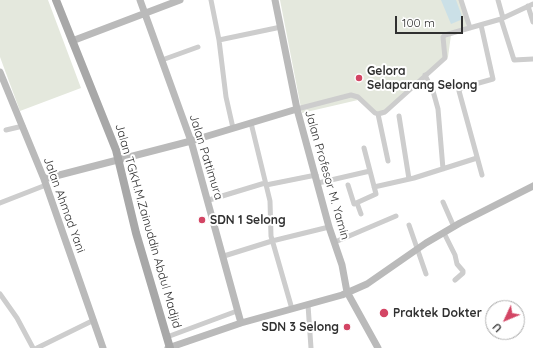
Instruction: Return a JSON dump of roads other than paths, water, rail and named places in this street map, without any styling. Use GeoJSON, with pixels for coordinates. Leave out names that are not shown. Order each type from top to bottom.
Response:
{"type":"FeatureCollection","features":[{"type":"Feature","properties":{"kind":"main road","name":"Jalan TGKH.M.Zainuddin Abdul Madjid"},"geometry":{"type":"LineString","coordinates":[[56,0],[107,124],[119,160],[136,233],[169,348]]}},
{"type":"Feature","properties":{"kind":"street","name":"Jalan Pattimura"},"geometry":{"type":"LineString","coordinates":[[140,0],[191,141],[209,200],[237,311],[242,323]]}},
{"type":"Feature","properties":{"kind":"street"},"geometry":{"type":"LineString","coordinates":[[72,41],[180,0]]}},
{"type":"Feature","properties":{"kind":"street"},"geometry":{"type":"LineString","coordinates":[[210,0],[219,40],[224,86],[233,128]]}},
{"type":"Feature","properties":{"kind":"street","name":"Jalan Profesor M. Yamin"},"geometry":{"type":"LineString","coordinates":[[276,0],[297,109],[342,265],[347,292],[378,348]]}},
{"type":"Feature","properties":{"kind":"street"},"geometry":{"type":"LineString","coordinates":[[461,0],[470,28]]}},
{"type":"Feature","properties":{"kind":"street"},"geometry":{"type":"LineString","coordinates":[[498,0],[514,60],[533,58]]}},
{"type":"Feature","properties":{"kind":"street"},"geometry":{"type":"LineString","coordinates":[[378,114],[385,112],[446,57],[444,36],[502,18],[530,5],[533,22]]}},
{"type":"Feature","properties":{"kind":"street"},"geometry":{"type":"LineString","coordinates":[[481,25],[493,79],[460,88],[459,91],[482,175]]}},
{"type":"Feature","properties":{"kind":"street"},"geometry":{"type":"LineString","coordinates":[[219,40],[281,27]]}},
{"type":"Feature","properties":{"kind":"street"},"geometry":{"type":"LineString","coordinates":[[162,60],[198,47]]}},
{"type":"Feature","properties":{"kind":"street","name":"Jalan Ahmad Yani"},"geometry":{"type":"LineString","coordinates":[[0,72],[45,182],[103,348]]}},
{"type":"Feature","properties":{"kind":"street"},"geometry":{"type":"LineString","coordinates":[[425,75],[433,92],[438,109],[443,169]]}},
{"type":"Feature","properties":{"kind":"street"},"geometry":{"type":"LineString","coordinates":[[0,203],[45,182],[191,141],[297,109],[353,95],[378,114],[388,161]]}},
{"type":"Feature","properties":{"kind":"street"},"geometry":{"type":"LineString","coordinates":[[399,116],[410,179]]}},
{"type":"Feature","properties":{"kind":"street"},"geometry":{"type":"LineString","coordinates":[[251,123],[270,201],[270,231],[272,241],[292,309]]}},
{"type":"Feature","properties":{"kind":"street"},"geometry":{"type":"LineString","coordinates":[[6,130],[23,126]]}},
{"type":"Feature","properties":{"kind":"street"},"geometry":{"type":"LineString","coordinates":[[348,185],[353,203],[357,203],[375,195],[364,148]]}},
{"type":"Feature","properties":{"kind":"street"},"geometry":{"type":"LineString","coordinates":[[374,187],[410,179],[477,158]]}},
{"type":"Feature","properties":{"kind":"street"},"geometry":{"type":"LineString","coordinates":[[318,183],[370,171]]}},
{"type":"Feature","properties":{"kind":"street"},"geometry":{"type":"LineString","coordinates":[[209,200],[265,184],[316,175]]}},
{"type":"Feature","properties":{"kind":"street"},"geometry":{"type":"LineString","coordinates":[[169,348],[242,323],[308,306],[367,284],[426,243],[533,186]]}},
{"type":"Feature","properties":{"kind":"street"},"geometry":{"type":"LineString","coordinates":[[444,202],[454,227]]}},
{"type":"Feature","properties":{"kind":"street"},"geometry":{"type":"LineString","coordinates":[[357,203],[361,214]]}},
{"type":"Feature","properties":{"kind":"street"},"geometry":{"type":"LineString","coordinates":[[335,242],[396,216]]}},
{"type":"Feature","properties":{"kind":"street"},"geometry":{"type":"LineString","coordinates":[[409,226],[426,274]]}},
{"type":"Feature","properties":{"kind":"street"},"geometry":{"type":"LineString","coordinates":[[224,256],[272,241],[330,227]]}},
{"type":"Feature","properties":{"kind":"street"},"geometry":{"type":"LineString","coordinates":[[444,233],[455,255],[457,264],[463,270],[463,273],[455,280]]}},
{"type":"Feature","properties":{"kind":"street"},"geometry":{"type":"LineString","coordinates":[[0,294],[17,318],[33,348]]}},
{"type":"Feature","properties":{"kind":"street"},"geometry":{"type":"LineString","coordinates":[[308,306],[311,348]]}},
{"type":"Feature","properties":{"kind":"street"},"geometry":{"type":"LineString","coordinates":[[167,338],[237,311]]}},
{"type":"Feature","properties":{"kind":"street"},"geometry":{"type":"LineString","coordinates":[[37,348],[94,320]]}},
{"type":"Feature","properties":{"kind":"water"},"geometry":{"type":"Polygon","coordinates":[[[441,0],[456,0],[463,19],[451,24],[441,0]]]}},
{"type":"Feature","properties":{"kind":"place","name":"Gelora Selaparang Selong"},"geometry":{"type":"Point","coordinates":[359,78]}},
{"type":"Feature","properties":{"kind":"place","name":"SDN 1 Selong"},"geometry":{"type":"Point","coordinates":[202,220]}},
{"type":"Feature","properties":{"kind":"place","name":"Praktek Dokter"},"geometry":{"type":"Point","coordinates":[384,313]}},
{"type":"Feature","properties":{"kind":"place","name":"SDN 3 Selong"},"geometry":{"type":"Point","coordinates":[347,327]}}]}
